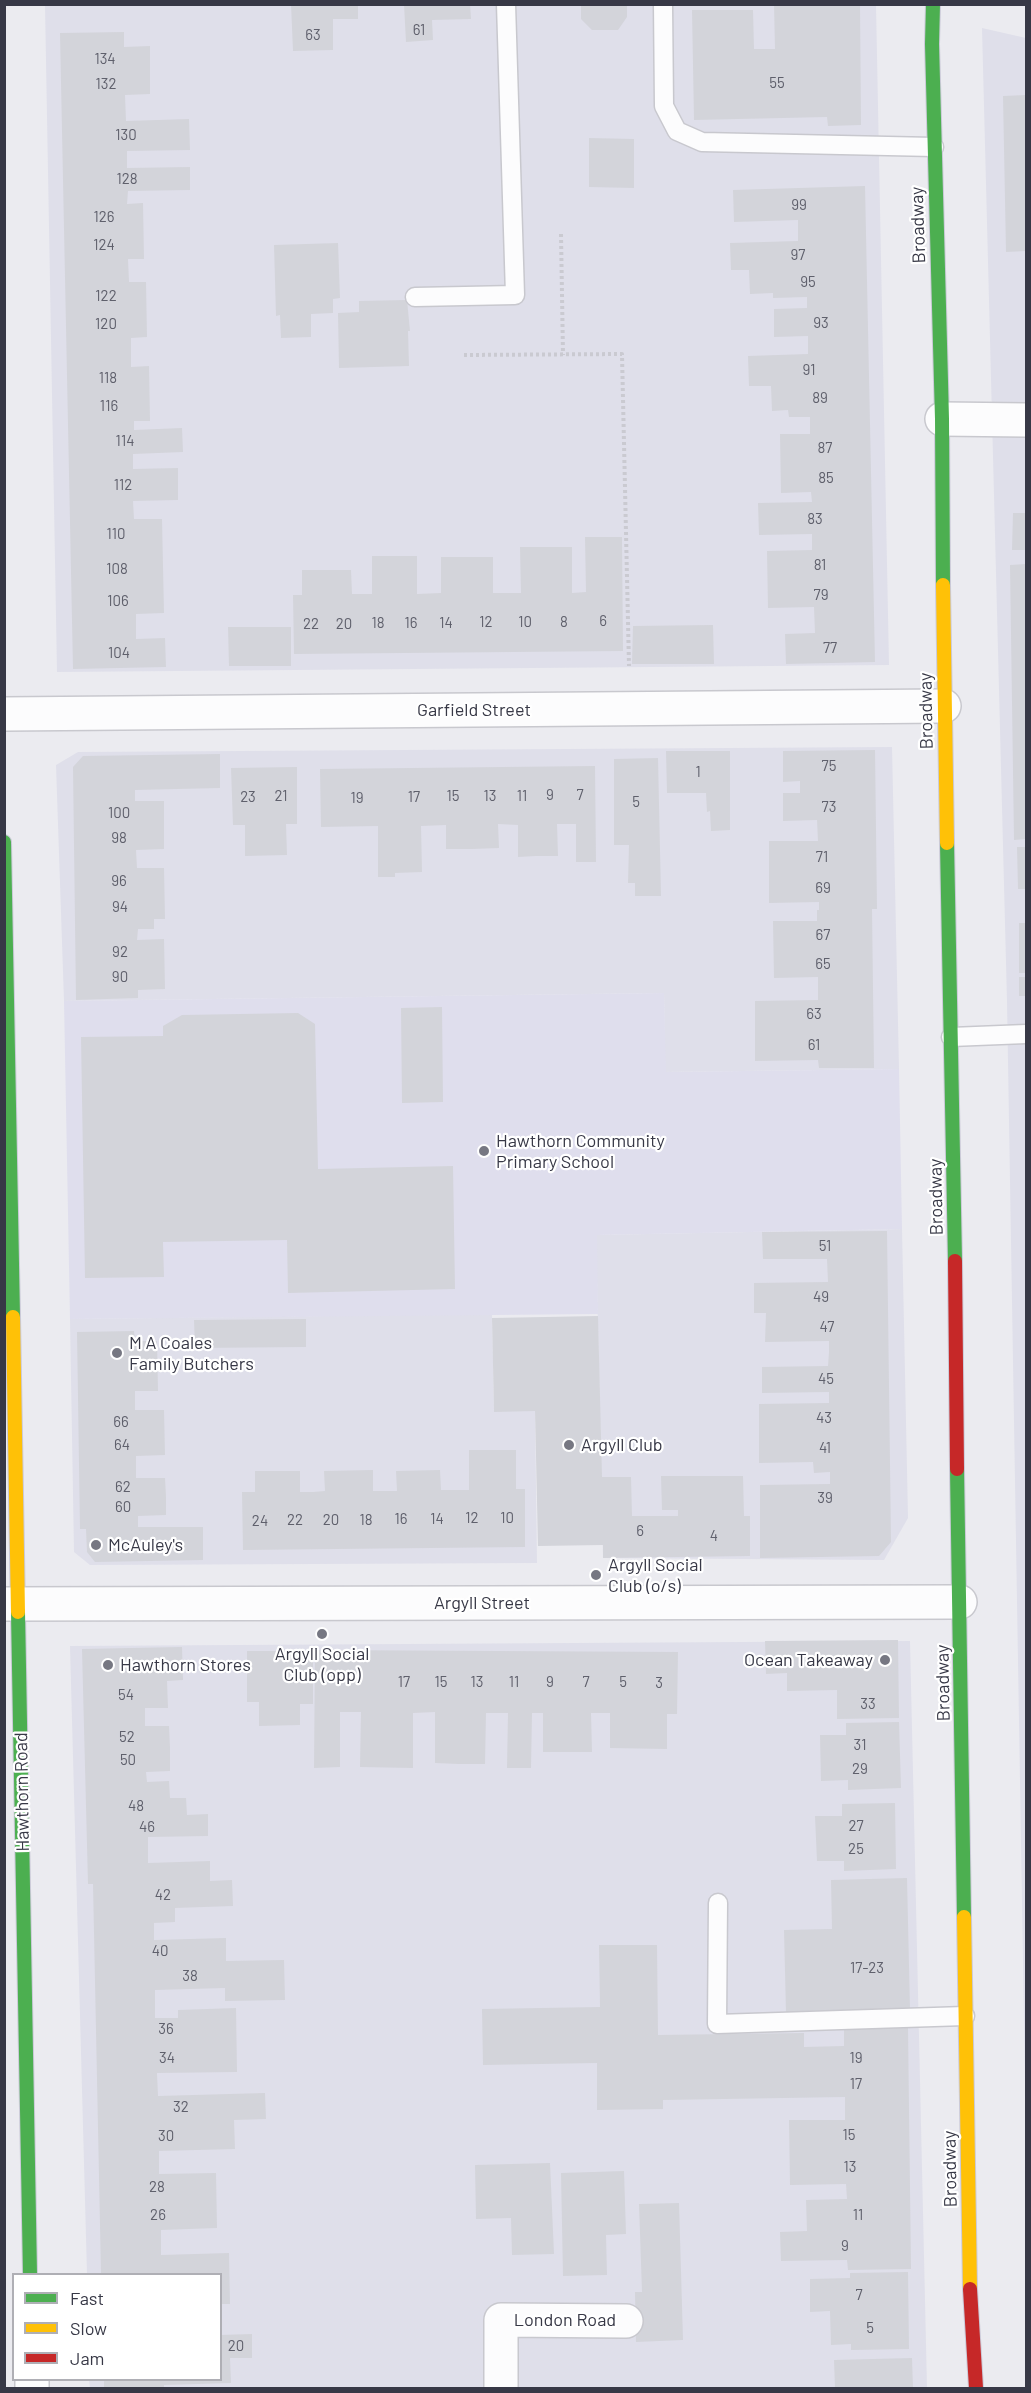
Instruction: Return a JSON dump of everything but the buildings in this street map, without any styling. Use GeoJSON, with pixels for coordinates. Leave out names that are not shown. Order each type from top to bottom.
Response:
{"type":"FeatureCollection","features":[{"type":"Feature","properties":{"kind":"street","name":"Broadway"},"geometry":{"type":"LineString","coordinates":[[933,4],[934,147],[942,419],[944,706],[970,2313],[976,2388]]}},
{"type":"Feature","properties":{"kind":"street"},"geometry":{"type":"LineString","coordinates":[[942,419],[1026,420]]}},
{"type":"Feature","properties":{"kind":"street","name":"Garfield Street"},"geometry":{"type":"LineString","coordinates":[[4,714],[944,706]]}},
{"type":"Feature","properties":{"kind":"street","name":"Hawthorn Road"},"geometry":{"type":"LineString","coordinates":[[4,843],[12,1604],[30,2273]]}},
{"type":"Feature","properties":{"kind":"street","name":"Argyll Street"},"geometry":{"type":"LineString","coordinates":[[12,1604],[960,1602]]}},
{"type":"Feature","properties":{"kind":"street","name":"London Road"},"geometry":{"type":"LineString","coordinates":[[501,2388],[501,2320],[626,2320]]}},
{"type":"Feature","properties":{"kind":"lane"},"geometry":{"type":"LineString","coordinates":[[415,297],[515,295],[506,4]]}},
{"type":"Feature","properties":{"kind":"lane"},"geometry":{"type":"LineString","coordinates":[[663,4],[664,106],[677,131],[702,142],[934,147]]}},
{"type":"Feature","properties":{"kind":"lane"},"geometry":{"type":"LineString","coordinates":[[951,1037],[1026,1034]]}},
{"type":"Feature","properties":{"kind":"lane"},"geometry":{"type":"LineString","coordinates":[[718,1903],[717,2024],[965,2016]]}},
{"type":"Feature","properties":{"kind":"path"},"geometry":{"type":"LineString","coordinates":[[561,234],[563,355]]}},
{"type":"Feature","properties":{"kind":"path"},"geometry":{"type":"LineString","coordinates":[[464,355],[622,354],[629,709]]}},
{"type":"Feature","properties":{"kind":"shaded area"},"geometry":{"type":"Polygon","coordinates":[[[45,5],[876,5],[889,665],[57,672],[45,5]]]}},
{"type":"Feature","properties":{"kind":"shaded area"},"geometry":{"type":"Polygon","coordinates":[[[982,28],[1026,38],[1026,2142],[1007,1001],[982,28]]]}},
{"type":"Feature","properties":{"kind":"shaded area"},"geometry":{"type":"Polygon","coordinates":[[[892,747],[899,1069],[665,1072],[664,993],[64,1001],[56,765],[78,752],[892,747]]]}},
{"type":"Feature","properties":{"kind":"shaded area","name":"Hawthorn Community Primary School"},"geometry":{"type":"Polygon","coordinates":[[[664,993],[666,1072],[899,1069],[902,1229],[597,1235],[598,1314],[70,1319],[64,1001],[664,993]]]}},
{"type":"Feature","properties":{"kind":"shaded area"},"geometry":{"type":"Polygon","coordinates":[[[902,1229],[908,1518],[884,1560],[603,1558],[596,1235],[902,1229]]]}},
{"type":"Feature","properties":{"kind":"shaded area"},"geometry":{"type":"Polygon","coordinates":[[[492,1314],[494,1411],[535,1411],[537,1563],[90,1565],[74,1552],[70,1319],[492,1314]]]}},
{"type":"Feature","properties":{"kind":"shaded area"},"geometry":{"type":"Polygon","coordinates":[[[910,1641],[927,2388],[90,2388],[89,2381],[222,2381],[222,2273],[87,2273],[70,1646],[910,1641]]]}},
{"type":"Feature","properties":{"kind":"traffic: fast"},"geometry":{"type":"LineString","coordinates":[[933,4],[932,44],[942,419],[943,585]]}},
{"type":"Feature","properties":{"kind":"traffic: fast"},"geometry":{"type":"LineString","coordinates":[[4,842],[13,1317]]}},
{"type":"Feature","properties":{"kind":"traffic: fast"},"geometry":{"type":"LineString","coordinates":[[947,843],[955,1261]]}},
{"type":"Feature","properties":{"kind":"traffic: fast"},"geometry":{"type":"LineString","coordinates":[[957,1469],[964,1917]]}},
{"type":"Feature","properties":{"kind":"traffic: fast"},"geometry":{"type":"LineString","coordinates":[[18,1612],[30,2273]]}},
{"type":"Feature","properties":{"kind":"traffic: slow"},"geometry":{"type":"LineString","coordinates":[[943,585],[947,843]]}},
{"type":"Feature","properties":{"kind":"traffic: slow"},"geometry":{"type":"LineString","coordinates":[[13,1317],[18,1612]]}},
{"type":"Feature","properties":{"kind":"traffic: slow"},"geometry":{"type":"LineString","coordinates":[[964,1917],[970,2289]]}},
{"type":"Feature","properties":{"kind":"traffic: jam"},"geometry":{"type":"LineString","coordinates":[[955,1261],[957,1469]]}},
{"type":"Feature","properties":{"kind":"traffic: jam"},"geometry":{"type":"LineString","coordinates":[[970,2289],[976,2388]]}},
{"type":"Feature","properties":{"kind":"place","name":"Hawthorn Community Primary School"},"geometry":{"type":"Point","coordinates":[484,1151]}},
{"type":"Feature","properties":{"kind":"place","name":"M A Coales Family Butchers"},"geometry":{"type":"Point","coordinates":[117,1353]}},
{"type":"Feature","properties":{"kind":"place","name":"Argyll Club"},"geometry":{"type":"Point","coordinates":[569,1445]}},
{"type":"Feature","properties":{"kind":"place","name":"McAuley's"},"geometry":{"type":"Point","coordinates":[96,1545]}},
{"type":"Feature","properties":{"kind":"place","name":"Argyll Social Club (o/s)"},"geometry":{"type":"Point","coordinates":[596,1575]}},
{"type":"Feature","properties":{"kind":"place","name":"Argyll Social Club (opp)"},"geometry":{"type":"Point","coordinates":[322,1634]}},
{"type":"Feature","properties":{"kind":"place","name":"Ocean Takeaway"},"geometry":{"type":"Point","coordinates":[885,1660]}},
{"type":"Feature","properties":{"kind":"place","name":"Hawthorn Stores"},"geometry":{"type":"Point","coordinates":[108,1665]}}]}
